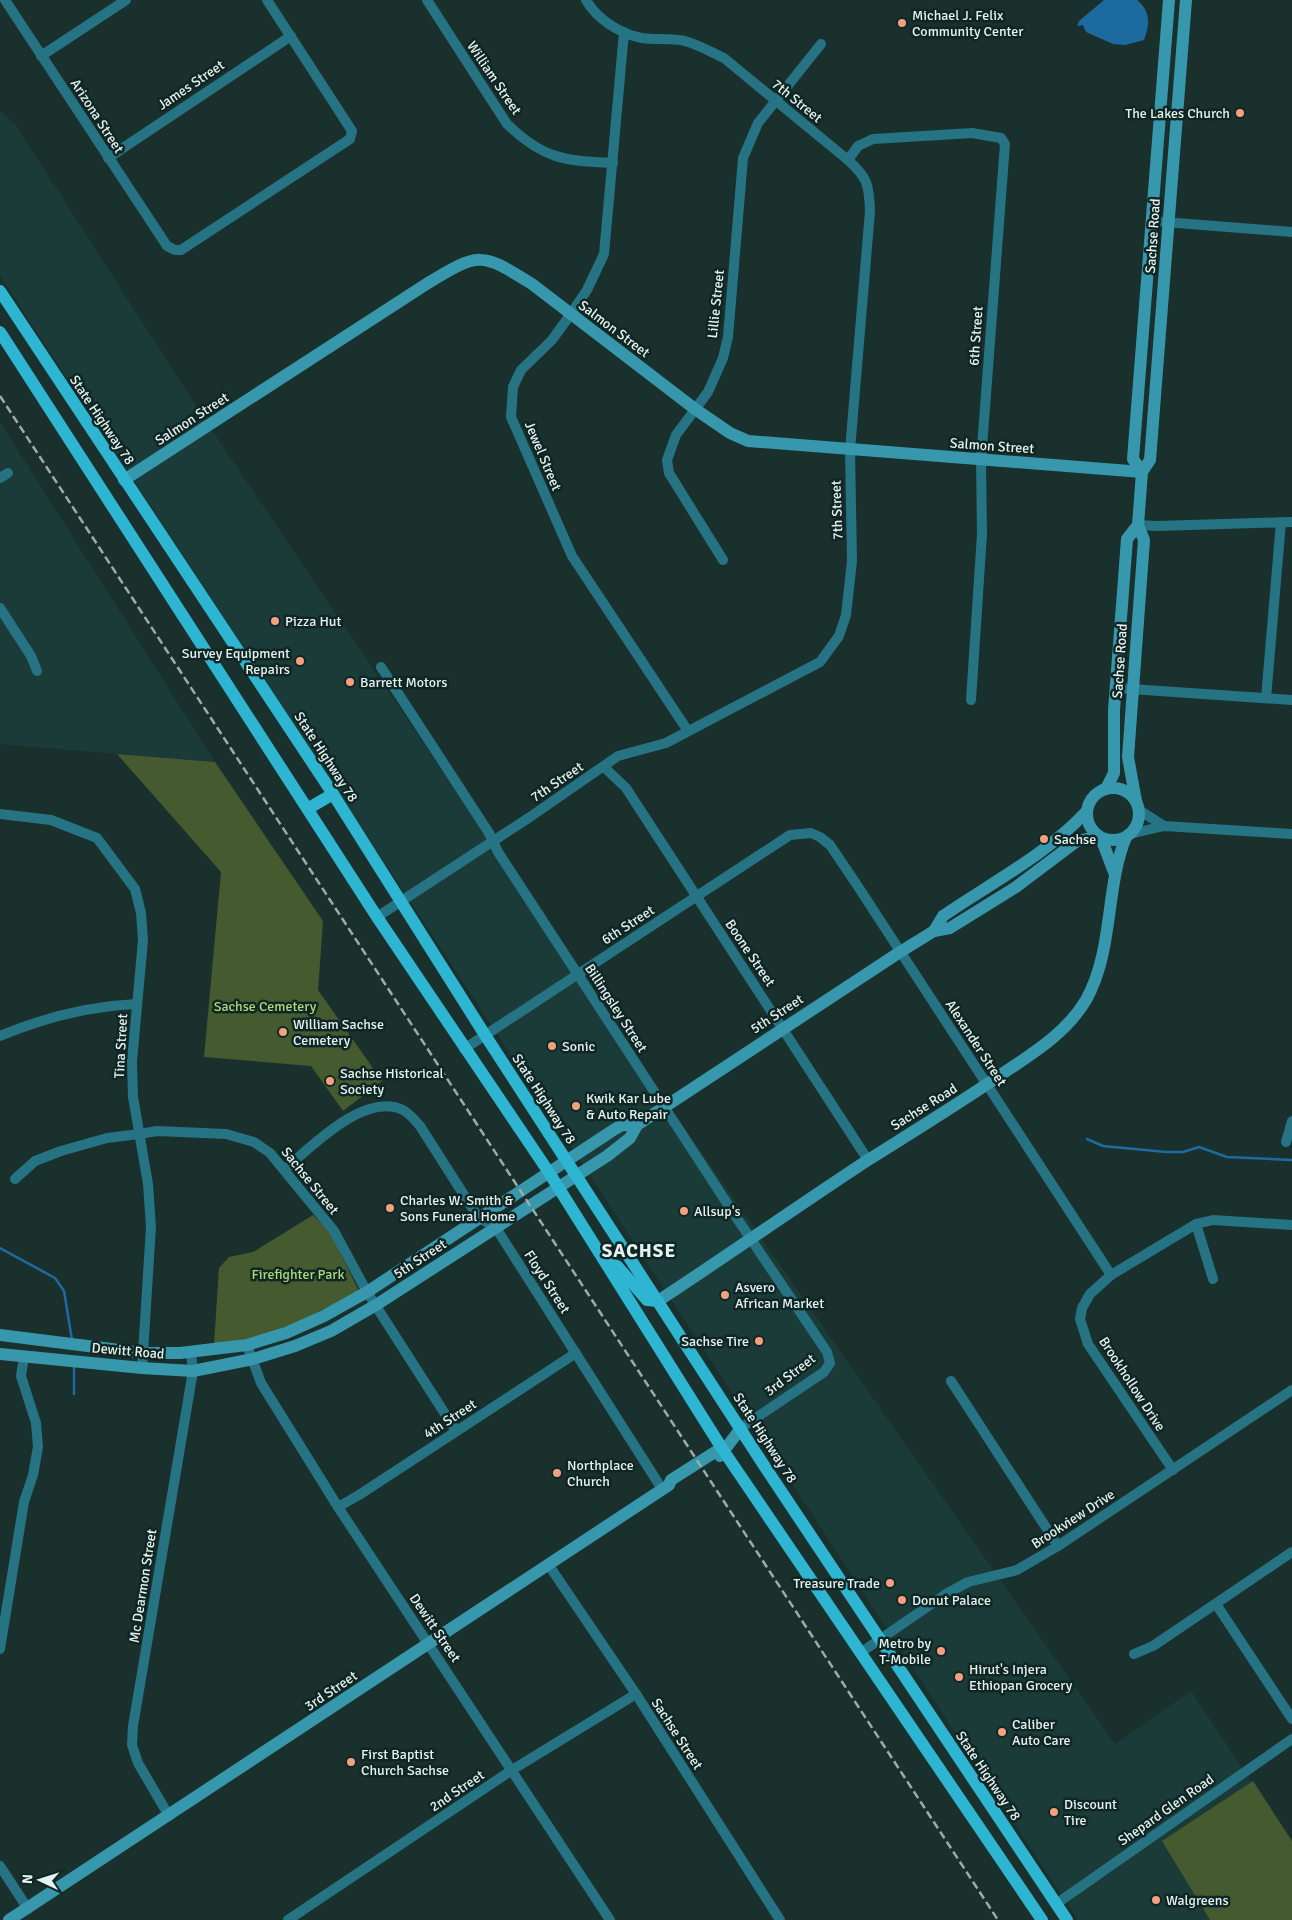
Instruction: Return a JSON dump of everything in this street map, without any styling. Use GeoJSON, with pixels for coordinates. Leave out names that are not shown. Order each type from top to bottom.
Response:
{"type":"FeatureCollection","features":[{"type":"Feature","properties":{"kind":"main road","name":"Sachse Road"},"geometry":{"type":"LineString","coordinates":[[1142,472],[1133,459],[1169,0]]}},
{"type":"Feature","properties":{"kind":"main road","name":"Sachse Road"},"geometry":{"type":"LineString","coordinates":[[1137,805],[1128,757],[1144,540],[1138,525],[1142,472],[1150,460],[1186,0]]}},
{"type":"Feature","properties":{"kind":"main road","name":"Salmon Street"},"geometry":{"type":"LineString","coordinates":[[124,480],[463,262],[482,260],[504,266],[532,284],[695,409],[730,433],[748,441],[1142,472]]}},
{"type":"Feature","properties":{"kind":"main road","name":"State Highway 78"},"geometry":{"type":"LineString","coordinates":[[0,291],[333,794],[484,1035],[879,1640],[1067,1920]]}},
{"type":"Feature","properties":{"kind":"main road"},"geometry":{"type":"LineString","coordinates":[[0,332],[377,916],[464,1049],[548,1171],[723,1450],[1042,1920]]}},
{"type":"Feature","properties":{"kind":"main road","name":"Sachse Road"},"geometry":{"type":"LineString","coordinates":[[1106,789],[1114,773],[1116,688],[1127,540],[1138,525]]}},
{"type":"Feature","properties":{"kind":"main road"},"geometry":{"type":"LineString","coordinates":[[1106,789],[1122,790],[1137,805],[1139,819],[1128,835],[1099,837],[1091,830],[1086,812],[1092,799],[1106,789]]}},
{"type":"Feature","properties":{"kind":"main road"},"geometry":{"type":"LineString","coordinates":[[309,808],[333,794]]}},
{"type":"Feature","properties":{"kind":"main road","name":"5th Street"},"geometry":{"type":"LineString","coordinates":[[247,1345],[286,1333],[324,1316],[367,1292],[548,1171],[622,1125],[637,1124],[664,1107],[934,930],[943,916],[1049,845],[1072,827],[1086,812]]}},
{"type":"Feature","properties":{"kind":"main road","name":"Sachse Road"},"geometry":{"type":"LineString","coordinates":[[658,1300],[868,1160],[986,1085],[1064,1029],[1085,1002],[1097,979],[1111,901],[1114,872],[1118,866],[1128,835]]}},
{"type":"Feature","properties":{"kind":"main road","name":"Sachse Road"},"geometry":{"type":"LineString","coordinates":[[1099,837],[1114,872]]}},
{"type":"Feature","properties":{"kind":"main road","name":"5th Street"},"geometry":{"type":"LineString","coordinates":[[934,930],[950,928],[1016,887],[1077,841],[1099,837]]}},
{"type":"Feature","properties":{"kind":"main road","name":"5th Street"},"geometry":{"type":"LineString","coordinates":[[253,1359],[313,1339],[376,1306],[607,1156],[630,1138],[637,1124]]}},
{"type":"Feature","properties":{"kind":"main road"},"geometry":{"type":"LineString","coordinates":[[456,1233],[465,1248]]}},
{"type":"Feature","properties":{"kind":"main road"},"geometry":{"type":"LineString","coordinates":[[606,1263],[617,1266],[647,1300],[658,1300]]}},
{"type":"Feature","properties":{"kind":"main road","name":"Dewitt Road"},"geometry":{"type":"LineString","coordinates":[[0,1335],[143,1352],[191,1353],[247,1345]]}},
{"type":"Feature","properties":{"kind":"main road"},"geometry":{"type":"LineString","coordinates":[[24,1356],[26,1338]]}},
{"type":"Feature","properties":{"kind":"main road","name":"Dewitt Road"},"geometry":{"type":"LineString","coordinates":[[0,1354],[193,1371],[253,1359]]}},
{"type":"Feature","properties":{"kind":"main road","name":"3rd Street"},"geometry":{"type":"LineString","coordinates":[[9,1920],[666,1487],[675,1485],[719,1457],[741,1428]]}},
{"type":"Feature","properties":{"kind":"street","name":"Arizona Street"},"geometry":{"type":"LineString","coordinates":[[4,0],[167,246],[175,250],[182,250],[350,139],[352,131],[290,36]]}},
{"type":"Feature","properties":{"kind":"street"},"geometry":{"type":"LineString","coordinates":[[41,56],[126,0]]}},
{"type":"Feature","properties":{"kind":"street"},"geometry":{"type":"LineString","coordinates":[[267,0],[290,36]]}},
{"type":"Feature","properties":{"kind":"street","name":"William Street"},"geometry":{"type":"LineString","coordinates":[[426,0],[507,124],[518,135],[552,156],[573,161],[613,164]]}},
{"type":"Feature","properties":{"kind":"street","name":"7th Street"},"geometry":{"type":"LineString","coordinates":[[377,916],[618,756],[666,744],[820,662],[839,636],[846,615],[852,561],[850,450],[870,211],[869,184],[864,175],[848,160],[724,58],[701,46],[683,41],[641,38],[624,32],[592,11],[586,0]]}},
{"type":"Feature","properties":{"kind":"street","name":"Jewel Street"},"geometry":{"type":"LineString","coordinates":[[624,32],[604,254],[587,290],[570,315],[552,340],[521,370],[513,387],[511,417],[572,556],[688,731]]}},
{"type":"Feature","properties":{"kind":"street","name":"James Street"},"geometry":{"type":"LineString","coordinates":[[108,158],[290,36]]}},
{"type":"Feature","properties":{"kind":"street","name":"Lillie Street"},"geometry":{"type":"LineString","coordinates":[[724,560],[669,473],[668,452],[676,435],[708,392],[723,358],[728,337],[742,158],[758,123],[821,44]]}},
{"type":"Feature","properties":{"kind":"street","name":"6th Street"},"geometry":{"type":"LineString","coordinates":[[848,160],[858,146],[873,138],[972,133],[1001,138],[1005,144],[981,460],[982,534],[971,700]]}},
{"type":"Feature","properties":{"kind":"street"},"geometry":{"type":"LineString","coordinates":[[1152,221],[1292,232]]}},
{"type":"Feature","properties":{"kind":"street"},"geometry":{"type":"LineString","coordinates":[[1266,698],[1281,522]]}},
{"type":"Feature","properties":{"kind":"street"},"geometry":{"type":"LineString","coordinates":[[1138,525],[1292,522]]}},
{"type":"Feature","properties":{"kind":"street"},"geometry":{"type":"LineString","coordinates":[[0,608],[38,671]]}},
{"type":"Feature","properties":{"kind":"street","name":"Billingsley Street"},"geometry":{"type":"LineString","coordinates":[[381,667],[577,974],[827,1352],[830,1363]]}},
{"type":"Feature","properties":{"kind":"street"},"geometry":{"type":"LineString","coordinates":[[1116,688],[1292,700]]}},
{"type":"Feature","properties":{"kind":"street","name":"Boone Street"},"geometry":{"type":"LineString","coordinates":[[604,767],[626,788],[868,1160]]}},
{"type":"Feature","properties":{"kind":"street"},"geometry":{"type":"LineString","coordinates":[[1137,805],[1164,826]]}},
{"type":"Feature","properties":{"kind":"street","name":"Tina Street"},"geometry":{"type":"LineString","coordinates":[[0,814],[51,820],[97,838],[135,889],[141,913],[143,940],[132,1061],[133,1097],[148,1184],[151,1227],[142,1368]]}},
{"type":"Feature","properties":{"kind":"street"},"geometry":{"type":"LineString","coordinates":[[1128,835],[1164,826],[1292,834]]}},
{"type":"Feature","properties":{"kind":"street","name":"6th Street"},"geometry":{"type":"LineString","coordinates":[[464,1049],[790,835],[811,833]]}},
{"type":"Feature","properties":{"kind":"street","name":"Alexander Street"},"geometry":{"type":"LineString","coordinates":[[811,833],[830,845],[1111,1275]]}},
{"type":"Feature","properties":{"kind":"street"},"geometry":{"type":"LineString","coordinates":[[0,1036],[24,1026],[73,1013],[117,1005],[137,1004]]}},
{"type":"Feature","properties":{"kind":"street","name":"Floyd Street"},"geometry":{"type":"LineString","coordinates":[[285,1170],[331,1130],[351,1116],[375,1108],[392,1106],[409,1113],[420,1126],[478,1217],[496,1228],[576,1353],[666,1487]]}},
{"type":"Feature","properties":{"kind":"street"},"geometry":{"type":"LineString","coordinates":[[1286,1142],[1292,1120]]}},
{"type":"Feature","properties":{"kind":"street","name":"Sachse Street"},"geometry":{"type":"LineString","coordinates":[[15,1179],[35,1161],[60,1151],[107,1138],[157,1131],[226,1134],[254,1142],[270,1152],[334,1231],[367,1292],[456,1431]]}},
{"type":"Feature","properties":{"kind":"street","name":"Brookhollow Drive"},"geometry":{"type":"LineString","coordinates":[[1173,1470],[1088,1344],[1080,1319],[1082,1308],[1090,1294],[1111,1275],[1196,1224],[1213,1220],[1292,1225]]}},
{"type":"Feature","properties":{"kind":"street"},"geometry":{"type":"LineString","coordinates":[[1196,1224],[1212,1278]]}},
{"type":"Feature","properties":{"kind":"street","name":"Dewitt Street"},"geometry":{"type":"LineString","coordinates":[[247,1345],[261,1383],[338,1507],[610,1920]]}},
{"type":"Feature","properties":{"kind":"street","name":"Mc Dearmon Street"},"geometry":{"type":"LineString","coordinates":[[169,1816],[138,1763],[132,1745],[133,1726],[193,1371],[191,1353]]}},
{"type":"Feature","properties":{"kind":"street","name":"4th Street"},"geometry":{"type":"LineString","coordinates":[[338,1507],[576,1353]]}},
{"type":"Feature","properties":{"kind":"street"},"geometry":{"type":"LineString","coordinates":[[0,1649],[24,1502],[33,1475],[38,1447],[36,1423],[21,1376],[24,1356]]}},
{"type":"Feature","properties":{"kind":"street","name":"3rd Street"},"geometry":{"type":"LineString","coordinates":[[741,1428],[824,1372],[830,1363]]}},
{"type":"Feature","properties":{"kind":"street"},"geometry":{"type":"LineString","coordinates":[[951,1381],[1058,1546]]}},
{"type":"Feature","properties":{"kind":"street","name":"Brookview Drive"},"geometry":{"type":"LineString","coordinates":[[860,1653],[946,1594],[968,1582],[1017,1570],[1058,1546],[1292,1390]]}},
{"type":"Feature","properties":{"kind":"street"},"geometry":{"type":"LineString","coordinates":[[1134,1654],[1153,1646],[1292,1552]]}},
{"type":"Feature","properties":{"kind":"street","name":"Sachse Street"},"geometry":{"type":"LineString","coordinates":[[548,1564],[636,1694],[780,1920]]}},
{"type":"Feature","properties":{"kind":"street"},"geometry":{"type":"LineString","coordinates":[[1216,1604],[1292,1719]]}},
{"type":"Feature","properties":{"kind":"street","name":"2nd Street"},"geometry":{"type":"LineString","coordinates":[[292,1917],[512,1770],[636,1694]]}},
{"type":"Feature","properties":{"kind":"street","name":"Shepard Glen Road"},"geometry":{"type":"LineString","coordinates":[[1056,1904],[1292,1739]]}},
{"type":"Feature","properties":{"kind":"street"},"geometry":{"type":"LineString","coordinates":[[0,1866],[28,1909]]}},
{"type":"Feature","properties":{"kind":"shaded area"},"geometry":{"type":"Polygon","coordinates":[[[0,111],[15,124],[209,426],[666,1102],[1115,1744],[1191,1691],[1292,1842],[1292,1920],[1078,1920],[0,276],[0,111]]]}},
{"type":"Feature","properties":{"kind":"shaded area"},"geometry":{"type":"Polygon","coordinates":[[[0,422],[215,762],[0,744],[0,422]]]}},
{"type":"Feature","properties":{"kind":"green space","name":"Sachse Cemetery"},"geometry":{"type":"Polygon","coordinates":[[[117,754],[215,762],[323,921],[318,990],[382,1081],[343,1111],[311,1066],[204,1057],[221,872],[117,754]]]}},
{"type":"Feature","properties":{"kind":"green space","name":"Firefighter Park"},"geometry":{"type":"Polygon","coordinates":[[[313,1215],[330,1232],[359,1291],[295,1324],[253,1338],[214,1344],[219,1268],[229,1257],[253,1252],[313,1215]]]}},
{"type":"Feature","properties":{"kind":"green space"},"geometry":{"type":"Polygon","coordinates":[[[1253,1781],[1292,1841],[1292,1920],[1210,1920],[1162,1841],[1253,1781]]]}},
{"type":"Feature","properties":{"kind":"water"},"geometry":{"type":"Polygon","coordinates":[[[1104,0],[1137,0],[1142,5],[1148,18],[1144,40],[1125,45],[1113,44],[1086,32],[1083,25],[1077,26],[1079,21],[1104,0]]]}},
{"type":"Feature","properties":{"kind":"waterway"},"geometry":{"type":"LineString","coordinates":[[1087,1139],[1103,1146],[1166,1152],[1183,1152],[1199,1147],[1227,1157],[1292,1160]]}},
{"type":"Feature","properties":{"kind":"waterway"},"geometry":{"type":"LineString","coordinates":[[0,1248],[55,1278],[64,1291],[72,1340]]}},
{"type":"Feature","properties":{"kind":"waterway"},"geometry":{"type":"LineString","coordinates":[[74,1366],[74,1394]]}},
{"type":"Feature","properties":{"kind":"railway"},"geometry":{"type":"LineString","coordinates":[[0,396],[998,1920]]}},
{"type":"Feature","properties":{"kind":"place","name":"Michael J. Felix Community Center"},"geometry":{"type":"Point","coordinates":[902,23]}},
{"type":"Feature","properties":{"kind":"place","name":"The Lakes Church"},"geometry":{"type":"Point","coordinates":[1240,113]}},
{"type":"Feature","properties":{"kind":"place","name":"Pizza Hut"},"geometry":{"type":"Point","coordinates":[275,621]}},
{"type":"Feature","properties":{"kind":"place","name":"Survey Equipment Repairs"},"geometry":{"type":"Point","coordinates":[300,661]}},
{"type":"Feature","properties":{"kind":"place","name":"Barrett Motors"},"geometry":{"type":"Point","coordinates":[350,682]}},
{"type":"Feature","properties":{"kind":"place","name":"Sachse"},"geometry":{"type":"Point","coordinates":[1044,839]}},
{"type":"Feature","properties":{"kind":"place","name":"William Sachse Cemetery"},"geometry":{"type":"Point","coordinates":[283,1032]}},
{"type":"Feature","properties":{"kind":"place","name":"Sonic"},"geometry":{"type":"Point","coordinates":[552,1046]}},
{"type":"Feature","properties":{"kind":"place","name":"Sachse Historical Society"},"geometry":{"type":"Point","coordinates":[330,1081]}},
{"type":"Feature","properties":{"kind":"place","name":"Kwik Kar Lube & Auto Repair"},"geometry":{"type":"Point","coordinates":[576,1106]}},
{"type":"Feature","properties":{"kind":"place","name":"Charles W. Smith & Sons Funeral Home"},"geometry":{"type":"Point","coordinates":[390,1208]}},
{"type":"Feature","properties":{"kind":"place","name":"Allsup's"},"geometry":{"type":"Point","coordinates":[684,1211]}},
{"type":"Feature","properties":{"kind":"place","name":"Asvero African Market"},"geometry":{"type":"Point","coordinates":[725,1295]}},
{"type":"Feature","properties":{"kind":"place","name":"Sachse Tire"},"geometry":{"type":"Point","coordinates":[759,1341]}},
{"type":"Feature","properties":{"kind":"place","name":"Northplace Church"},"geometry":{"type":"Point","coordinates":[557,1473]}},
{"type":"Feature","properties":{"kind":"place","name":"Treasure Trade"},"geometry":{"type":"Point","coordinates":[890,1583]}},
{"type":"Feature","properties":{"kind":"place","name":"Donut Palace"},"geometry":{"type":"Point","coordinates":[902,1600]}},
{"type":"Feature","properties":{"kind":"place","name":"Metro by T-Mobile"},"geometry":{"type":"Point","coordinates":[941,1651]}},
{"type":"Feature","properties":{"kind":"place","name":"Hirut's Injera Ethiopan Grocery"},"geometry":{"type":"Point","coordinates":[959,1677]}},
{"type":"Feature","properties":{"kind":"place","name":"Caliber Auto Care"},"geometry":{"type":"Point","coordinates":[1002,1732]}},
{"type":"Feature","properties":{"kind":"place","name":"First Baptist Church Sachse"},"geometry":{"type":"Point","coordinates":[351,1762]}},
{"type":"Feature","properties":{"kind":"place","name":"Discount Tire"},"geometry":{"type":"Point","coordinates":[1054,1812]}},
{"type":"Feature","properties":{"kind":"place","name":"Walgreens"},"geometry":{"type":"Point","coordinates":[1156,1900]}},
{"type":"Feature","properties":{"kind":"district","name":"SACHSE"},"geometry":{"type":"Point","coordinates":[639,1251]}}]}
